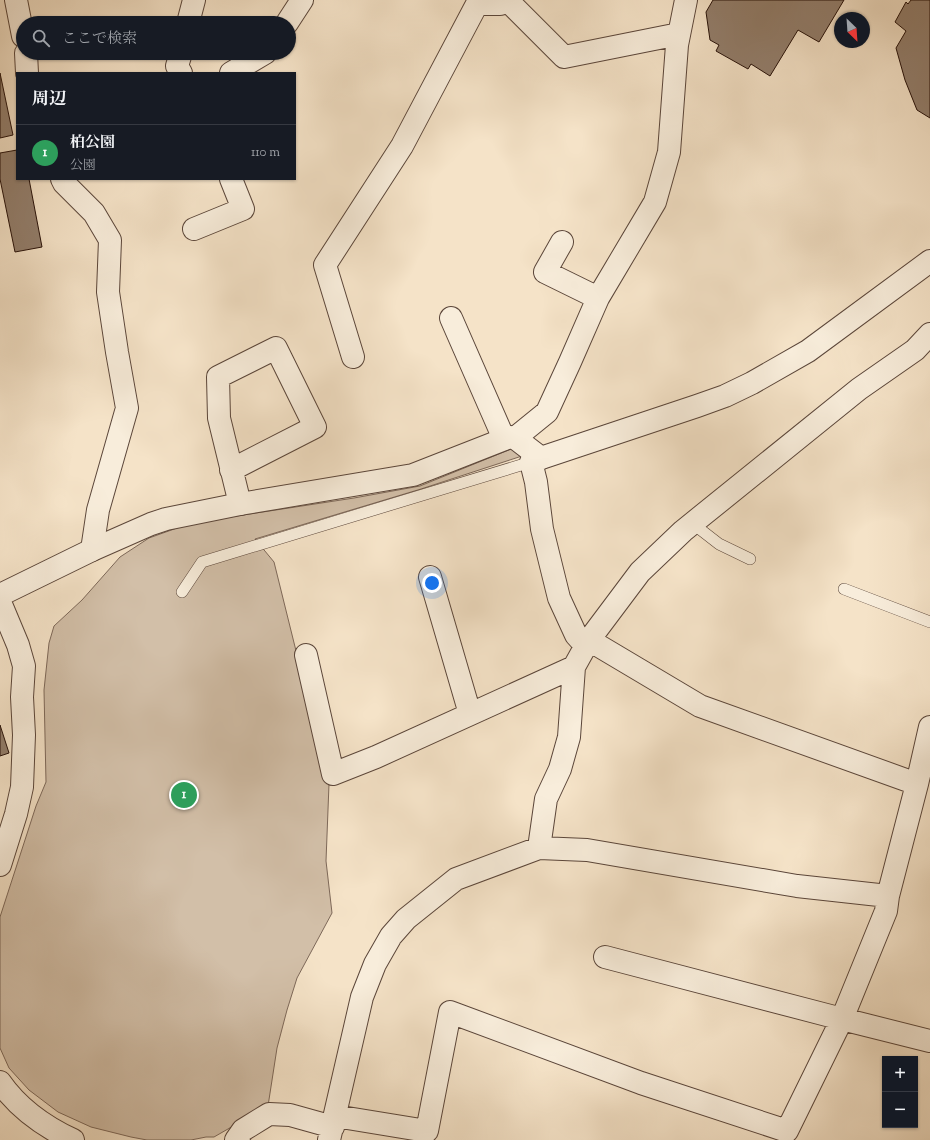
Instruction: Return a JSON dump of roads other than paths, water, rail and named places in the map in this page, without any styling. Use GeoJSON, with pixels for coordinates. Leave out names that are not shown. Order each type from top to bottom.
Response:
{"type":"FeatureCollection","features":[{"type":"Feature","properties":{"kind":"street"},"geometry":{"type":"LineString","coordinates":[[190,16],[194,0]]}},
{"type":"Feature","properties":{"kind":"street"},"geometry":{"type":"LineString","coordinates":[[292,16],[302,0]]}},
{"type":"Feature","properties":{"kind":"street"},"geometry":{"type":"LineString","coordinates":[[353,357],[325,265],[402,146],[477,4],[500,4],[504,0]]}},
{"type":"Feature","properties":{"kind":"street"},"geometry":{"type":"LineString","coordinates":[[507,0],[564,57],[679,34]]}},
{"type":"Feature","properties":{"kind":"street"},"geometry":{"type":"LineString","coordinates":[[0,595],[92,550],[166,519],[240,504],[413,475],[509,438],[547,412],[598,298],[655,202],[669,152],[677,45],[686,0]]}},
{"type":"Feature","properties":{"kind":"street"},"geometry":{"type":"LineString","coordinates":[[19,2],[21,16]]}},
{"type":"Feature","properties":{"kind":"street"},"geometry":{"type":"LineString","coordinates":[[26,60],[27,72]]}},
{"type":"Feature","properties":{"kind":"street"},"geometry":{"type":"LineString","coordinates":[[179,60],[177,66],[180,72]]}},
{"type":"Feature","properties":{"kind":"street"},"geometry":{"type":"LineString","coordinates":[[233,72],[253,60]]}},
{"type":"Feature","properties":{"kind":"street"},"geometry":{"type":"LineString","coordinates":[[62,180],[94,213],[110,240],[108,292],[127,408],[98,510],[92,550]]}},
{"type":"Feature","properties":{"kind":"street"},"geometry":{"type":"LineString","coordinates":[[194,229],[243,209],[231,180]]}},
{"type":"Feature","properties":{"kind":"street"},"geometry":{"type":"LineString","coordinates":[[562,242],[545,272],[598,298]]}},
{"type":"Feature","properties":{"kind":"street"},"geometry":{"type":"LineString","coordinates":[[536,460],[726,396],[752,383],[808,351],[930,261]]}},
{"type":"Feature","properties":{"kind":"street"},"geometry":{"type":"LineString","coordinates":[[451,318],[509,438],[536,460]]}},
{"type":"Feature","properties":{"kind":"street"},"geometry":{"type":"LineString","coordinates":[[539,848],[546,799],[560,769],[569,737],[574,667],[587,643],[640,572],[692,523],[859,389],[915,350],[930,334]]}},
{"type":"Feature","properties":{"kind":"street"},"geometry":{"type":"LineString","coordinates":[[232,470],[315,427],[276,348],[218,377],[219,418],[240,504]]}},
{"type":"Feature","properties":{"kind":"street"},"geometry":{"type":"LineString","coordinates":[[536,460],[536,482],[542,529],[559,598],[576,635],[587,643],[700,706],[917,784]]}},
{"type":"Feature","properties":{"kind":"street"},"geometry":{"type":"LineString","coordinates":[[430,577],[470,714]]}},
{"type":"Feature","properties":{"kind":"street"},"geometry":{"type":"LineString","coordinates":[[0,602],[18,645],[24,666],[22,697],[24,734],[22,786],[16,814],[0,865]]}},
{"type":"Feature","properties":{"kind":"street"},"geometry":{"type":"LineString","coordinates":[[306,655],[333,774],[376,757],[574,667]]}},
{"type":"Feature","properties":{"kind":"street"},"geometry":{"type":"LineString","coordinates":[[236,1140],[243,1130],[269,1114],[290,1115],[333,1128],[427,1131],[450,1012],[784,1136],[842,1019],[879,931],[886,911],[888,896],[930,727]]}},
{"type":"Feature","properties":{"kind":"street"},"geometry":{"type":"LineString","coordinates":[[333,1128],[362,997],[375,964],[391,936],[406,919],[456,879],[539,848],[587,850],[797,886],[888,896]]}},
{"type":"Feature","properties":{"kind":"street"},"geometry":{"type":"LineString","coordinates":[[605,957],[930,1041]]}},
{"type":"Feature","properties":{"kind":"street"},"geometry":{"type":"LineString","coordinates":[[0,1082],[8,1094],[20,1105],[53,1131],[73,1140]]}},
{"type":"Feature","properties":{"kind":"lane"},"geometry":{"type":"LineString","coordinates":[[182,592],[202,562],[536,460]]}},
{"type":"Feature","properties":{"kind":"lane"},"geometry":{"type":"LineString","coordinates":[[692,523],[719,544],[750,559]]}},
{"type":"Feature","properties":{"kind":"lane"},"geometry":{"type":"LineString","coordinates":[[844,589],[930,622]]}},
{"type":"Feature","properties":{"kind":"place","name":"柏公園"},"geometry":{"type":"Point","coordinates":[184,795]}}]}
